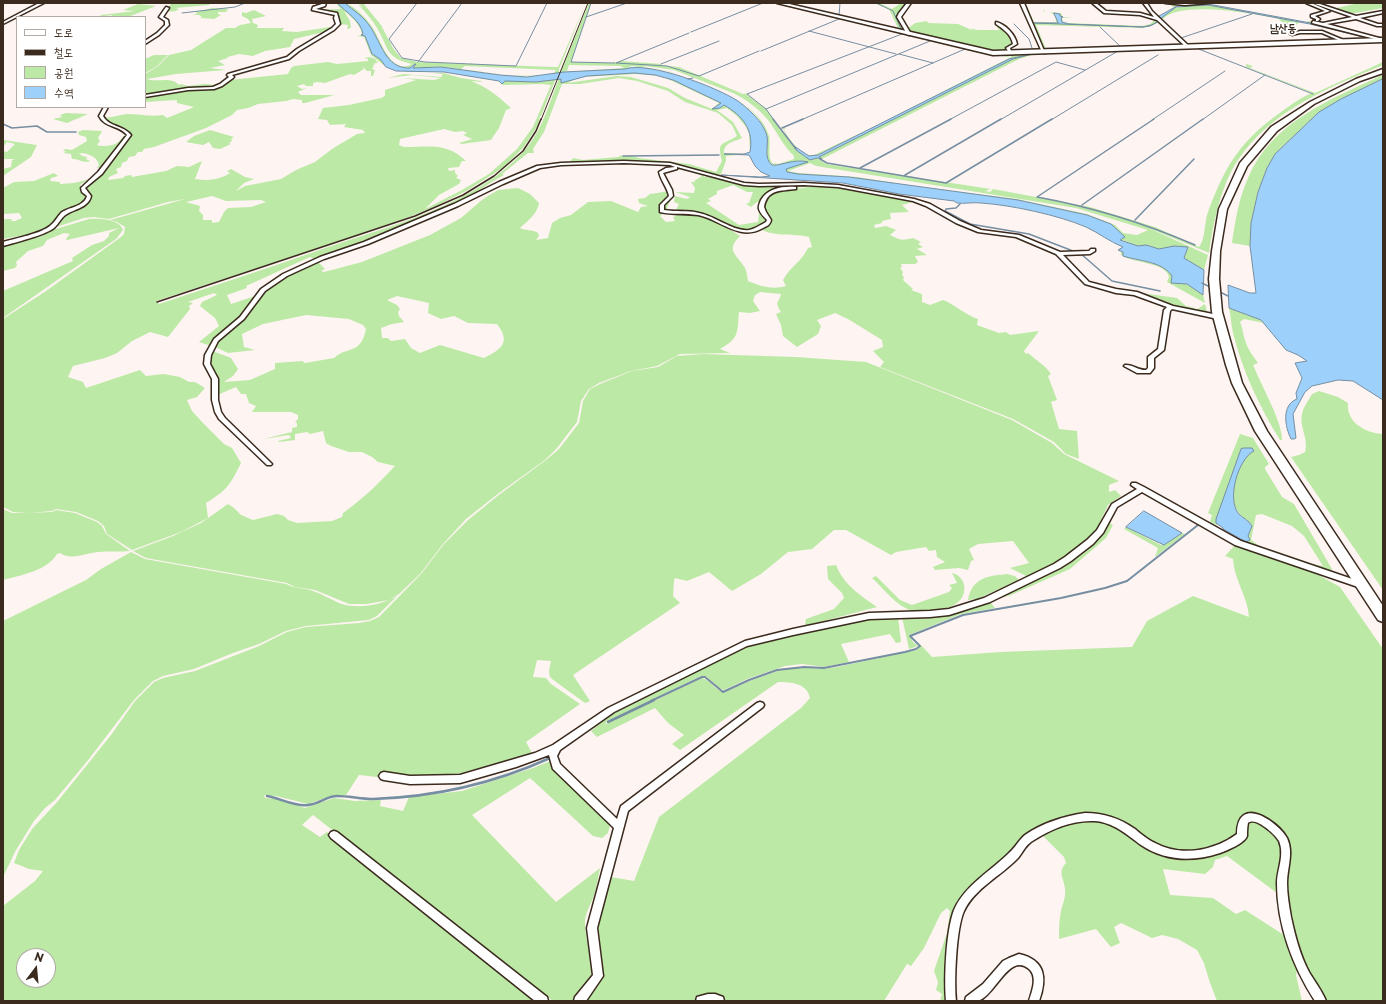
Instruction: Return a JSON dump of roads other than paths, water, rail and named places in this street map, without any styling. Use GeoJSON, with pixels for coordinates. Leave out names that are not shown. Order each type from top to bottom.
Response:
{"type":"FeatureCollection","features":[{"type":"Feature","properties":{"kind":"highway"},"geometry":{"type":"LineString","coordinates":[[1383,71],[1358,80],[1312,103],[1274,129],[1243,165],[1223,209],[1216,251],[1214,278],[1218,315],[1224,343],[1237,383],[1260,431],[1383,616]]}},
{"type":"Feature","properties":{"kind":"main road"},"geometry":{"type":"LineString","coordinates":[[780,3],[985,52],[1044,52],[1383,40]]}},
{"type":"Feature","properties":{"kind":"street"},"geometry":{"type":"LineString","coordinates":[[17,16],[42,3]]}},
{"type":"Feature","properties":{"kind":"street"},"geometry":{"type":"LineString","coordinates":[[146,96],[188,89],[214,88],[232,77],[229,75],[288,58],[298,50],[333,29],[338,24],[336,14],[314,10],[314,8],[324,5],[324,3]]}},
{"type":"Feature","properties":{"kind":"street"},"geometry":{"type":"LineString","coordinates":[[909,3],[900,14],[900,17],[909,34]]}},
{"type":"Feature","properties":{"kind":"street"},"geometry":{"type":"LineString","coordinates":[[1022,3],[1044,52]]}},
{"type":"Feature","properties":{"kind":"street"},"geometry":{"type":"LineString","coordinates":[[1094,3],[1105,12],[1140,14],[1159,19]]}},
{"type":"Feature","properties":{"kind":"street"},"geometry":{"type":"LineString","coordinates":[[1145,3],[1151,12],[1188,47]]}},
{"type":"Feature","properties":{"kind":"street"},"geometry":{"type":"LineString","coordinates":[[1167,3],[1207,3]]}},
{"type":"Feature","properties":{"kind":"street"},"geometry":{"type":"LineString","coordinates":[[1308,3],[1328,10],[1312,16],[1318,20],[1313,22],[1383,40]]}},
{"type":"Feature","properties":{"kind":"street"},"geometry":{"type":"LineString","coordinates":[[1314,3],[1356,18],[1383,25]]}},
{"type":"Feature","properties":{"kind":"street"},"geometry":{"type":"LineString","coordinates":[[146,42],[167,26],[167,20],[162,17],[167,8]]}},
{"type":"Feature","properties":{"kind":"street"},"geometry":{"type":"LineString","coordinates":[[1322,24],[1383,12]]}},
{"type":"Feature","properties":{"kind":"street"},"geometry":{"type":"LineString","coordinates":[[3,23],[16,16]]}},
{"type":"Feature","properties":{"kind":"street"},"geometry":{"type":"LineString","coordinates":[[997,23],[1008,31],[1015,41],[1015,44],[1008,48],[1010,53]]}},
{"type":"Feature","properties":{"kind":"street"},"geometry":{"type":"LineString","coordinates":[[1292,34],[1300,32],[1322,32],[1344,41]]}},
{"type":"Feature","properties":{"kind":"street"},"geometry":{"type":"LineString","coordinates":[[3,244],[45,231],[63,214],[80,206],[88,200],[89,196],[83,188],[100,173],[129,135],[124,129],[106,123],[102,119],[100,116],[105,108]]}},
{"type":"Feature","properties":{"kind":"street"},"geometry":{"type":"LineString","coordinates":[[269,464],[222,419],[218,412],[214,395],[215,379],[207,364],[207,360],[209,350],[221,334],[242,318],[262,290],[285,275],[322,258],[366,243],[456,205],[539,167],[567,164],[624,162],[670,164],[730,181],[752,185],[824,185],[847,187],[921,202],[958,222],[980,231],[1018,236],[1059,254],[1087,283],[1116,291],[1135,293],[1171,307],[1218,315]]}},
{"type":"Feature","properties":{"kind":"street"},"geometry":{"type":"LineString","coordinates":[[688,169],[673,168],[661,172],[664,182],[671,192],[671,196],[662,206],[662,211],[684,212],[708,216],[729,228],[741,231],[751,231],[768,223],[769,220],[761,206],[766,195],[770,192],[824,185]]}},
{"type":"Feature","properties":{"kind":"street"},"geometry":{"type":"LineString","coordinates":[[1059,254],[1090,252],[1093,250]]}},
{"type":"Feature","properties":{"kind":"street"},"geometry":{"type":"LineString","coordinates":[[1128,366],[1144,373],[1150,368],[1151,357],[1161,350],[1167,310],[1171,307]]}},
{"type":"Feature","properties":{"kind":"street"},"geometry":{"type":"LineString","coordinates":[[1134,485],[1238,543],[1361,585]]}},
{"type":"Feature","properties":{"kind":"street"},"geometry":{"type":"LineString","coordinates":[[384,776],[410,780],[460,779],[538,756],[556,748],[611,710],[745,644],[869,616],[948,612],[987,600],[1057,566],[1068,559],[1100,532],[1114,506],[1142,489]]}},
{"type":"Feature","properties":{"kind":"street"},"geometry":{"type":"LineString","coordinates":[[579,1001],[598,976],[592,928],[624,809],[760,705]]}},
{"type":"Feature","properties":{"kind":"street"},"geometry":{"type":"LineString","coordinates":[[556,748],[553,756],[556,766],[619,828]]}},
{"type":"Feature","properties":{"kind":"street"},"geometry":{"type":"LineString","coordinates":[[951,1001],[950,980],[956,921],[963,904],[988,878],[1013,856],[1028,838],[1072,820],[1092,817],[1113,820],[1151,846],[1164,851],[1185,855],[1206,852],[1234,842],[1242,836],[1243,821],[1246,818],[1252,817],[1259,819],[1275,830],[1282,838],[1286,854],[1282,883],[1290,938],[1301,966],[1321,1001]]}},
{"type":"Feature","properties":{"kind":"street"},"geometry":{"type":"LineString","coordinates":[[334,834],[544,1001]]}},
{"type":"Feature","properties":{"kind":"street"},"geometry":{"type":"LineString","coordinates":[[970,1001],[987,988],[1000,971],[1011,961],[1016,960],[1024,960],[1032,965],[1038,972],[1039,980],[1034,1001]]}},
{"type":"Feature","properties":{"kind":"street"},"geometry":{"type":"LineString","coordinates":[[701,1001],[706,999],[720,1001]]}},
{"type":"Feature","properties":{"kind":"water"},"geometry":{"type":"Polygon","coordinates":[[[337,3],[345,3],[364,19],[373,31],[389,59],[402,67],[410,68],[416,64],[413,68],[441,67],[527,77],[564,72],[636,68],[666,72],[728,95],[753,113],[762,125],[767,136],[767,155],[769,162],[772,165],[798,161],[808,162],[786,169],[787,172],[849,177],[1018,200],[1087,215],[1111,224],[1125,237],[1120,240],[1138,246],[1146,245],[1159,249],[1174,246],[1188,247],[1184,258],[1204,270],[1203,295],[1187,284],[1171,283],[1172,276],[1168,271],[1156,264],[1123,256],[1123,252],[1118,250],[1123,247],[1091,229],[1048,215],[1020,208],[993,204],[957,203],[954,201],[899,194],[843,183],[721,175],[770,176],[761,172],[755,166],[749,155],[724,154],[744,154],[750,152],[751,144],[749,130],[737,114],[724,105],[720,108],[712,109],[721,103],[673,80],[655,75],[634,73],[587,76],[561,83],[561,79],[536,82],[505,81],[502,84],[499,81],[444,72],[396,71],[386,67],[380,59],[372,54],[365,36],[361,35],[363,34],[362,29],[353,17],[337,3]]]}},
{"type":"Feature","properties":{"kind":"water"},"geometry":{"type":"Polygon","coordinates":[[[1208,4],[1316,24],[1372,39],[1310,24],[1208,5],[1176,7],[1160,19],[1159,16],[1177,6],[1208,4]]]}},
{"type":"Feature","properties":{"kind":"water"},"geometry":{"type":"Polygon","coordinates":[[[1054,13],[1060,14],[1060,16],[1063,17],[1061,18],[1062,22],[1069,24],[1143,27],[1034,23],[1058,23],[1054,13]]]}},
{"type":"Feature","properties":{"kind":"water"},"geometry":{"type":"Polygon","coordinates":[[[1032,54],[1013,59],[819,157],[822,159],[817,158],[810,160],[796,150],[794,146],[809,156],[818,155],[1009,59],[1032,54]]]}},
{"type":"Feature","properties":{"kind":"water"},"geometry":{"type":"Polygon","coordinates":[[[1383,79],[1383,400],[1353,381],[1338,380],[1312,386],[1305,392],[1293,414],[1296,438],[1291,439],[1287,429],[1286,411],[1288,406],[1297,399],[1296,393],[1302,378],[1295,363],[1307,361],[1286,350],[1261,320],[1229,308],[1228,285],[1250,293],[1256,293],[1250,246],[1251,223],[1258,192],[1267,168],[1275,154],[1319,112],[1341,99],[1383,79]]]}},
{"type":"Feature","properties":{"kind":"water"},"geometry":{"type":"Polygon","coordinates":[[[1252,448],[1254,451],[1248,455],[1239,470],[1234,489],[1234,498],[1238,513],[1252,526],[1248,536],[1250,540],[1246,542],[1223,529],[1216,523],[1216,519],[1241,449],[1252,448]]]}},
{"type":"Feature","properties":{"kind":"water"},"geometry":{"type":"Polygon","coordinates":[[[1144,511],[1182,533],[1164,545],[1126,527],[1144,511]]]}},
{"type":"Feature","properties":{"kind":"waterway"},"geometry":{"type":"LineString","coordinates":[[182,13],[235,7],[245,3]]}},
{"type":"Feature","properties":{"kind":"waterway"},"geometry":{"type":"LineString","coordinates":[[417,3],[389,39],[402,58],[419,61]]}},
{"type":"Feature","properties":{"kind":"waterway"},"geometry":{"type":"LineString","coordinates":[[419,61],[462,3]]}},
{"type":"Feature","properties":{"kind":"waterway"},"geometry":{"type":"LineString","coordinates":[[419,61],[516,66],[547,3]]}},
{"type":"Feature","properties":{"kind":"waterway"},"geometry":{"type":"LineString","coordinates":[[586,17],[591,3]]}},
{"type":"Feature","properties":{"kind":"waterway"},"geometry":{"type":"LineString","coordinates":[[586,17],[627,3]]}},
{"type":"Feature","properties":{"kind":"waterway"},"geometry":{"type":"LineString","coordinates":[[691,32],[763,3]]}},
{"type":"Feature","properties":{"kind":"waterway"},"geometry":{"type":"LineString","coordinates":[[839,16],[840,3]]}},
{"type":"Feature","properties":{"kind":"waterway"},"geometry":{"type":"LineString","coordinates":[[876,3],[893,11],[902,31]]}},
{"type":"Feature","properties":{"kind":"waterway"},"geometry":{"type":"LineString","coordinates":[[1189,45],[1181,38],[1252,14]]}},
{"type":"Feature","properties":{"kind":"waterway"},"geometry":{"type":"LineString","coordinates":[[586,17],[571,62],[615,63]]}},
{"type":"Feature","properties":{"kind":"waterway"},"geometry":{"type":"LineString","coordinates":[[809,31],[839,19]]}},
{"type":"Feature","properties":{"kind":"waterway"},"geometry":{"type":"LineString","coordinates":[[1014,24],[1029,39],[1033,51]]}},
{"type":"Feature","properties":{"kind":"waterway"},"geometry":{"type":"LineString","coordinates":[[1100,27],[1122,48]]}},
{"type":"Feature","properties":{"kind":"waterway"},"geometry":{"type":"LineString","coordinates":[[761,51],[809,31]]}},
{"type":"Feature","properties":{"kind":"waterway"},"geometry":{"type":"LineString","coordinates":[[809,31],[869,47]]}},
{"type":"Feature","properties":{"kind":"waterway"},"geometry":{"type":"LineString","coordinates":[[689,33],[616,63],[667,66],[699,76],[759,51]]}},
{"type":"Feature","properties":{"kind":"waterway"},"geometry":{"type":"LineString","coordinates":[[869,47],[902,34]]}},
{"type":"Feature","properties":{"kind":"waterway"},"geometry":{"type":"LineString","coordinates":[[661,64],[719,41]]}},
{"type":"Feature","properties":{"kind":"waterway"},"geometry":{"type":"LineString","coordinates":[[766,109],[930,41]]}},
{"type":"Feature","properties":{"kind":"waterway"},"geometry":{"type":"LineString","coordinates":[[766,109],[747,94],[869,47]]}},
{"type":"Feature","properties":{"kind":"waterway"},"geometry":{"type":"LineString","coordinates":[[869,47],[896,54]]}},
{"type":"Feature","properties":{"kind":"waterway"},"geometry":{"type":"LineString","coordinates":[[1196,48],[1265,75]]}},
{"type":"Feature","properties":{"kind":"waterway"},"geometry":{"type":"LineString","coordinates":[[933,63],[965,49]]}},
{"type":"Feature","properties":{"kind":"waterway"},"geometry":{"type":"LineString","coordinates":[[1000,120],[1118,51]]}},
{"type":"Feature","properties":{"kind":"waterway"},"geometry":{"type":"LineString","coordinates":[[899,54],[933,63]]}},
{"type":"Feature","properties":{"kind":"waterway"},"geometry":{"type":"LineString","coordinates":[[1051,120],[1158,55]]}},
{"type":"Feature","properties":{"kind":"waterway"},"geometry":{"type":"LineString","coordinates":[[949,120],[1056,62],[1085,70]]}},
{"type":"Feature","properties":{"kind":"waterway"},"geometry":{"type":"LineString","coordinates":[[801,120],[933,63]]}},
{"type":"Feature","properties":{"kind":"waterway"},"geometry":{"type":"LineString","coordinates":[[1152,120],[1225,71]]}},
{"type":"Feature","properties":{"kind":"waterway"},"geometry":{"type":"LineString","coordinates":[[1202,120],[1265,75]]}},
{"type":"Feature","properties":{"kind":"waterway"},"geometry":{"type":"LineString","coordinates":[[1265,75],[1313,94]]}},
{"type":"Feature","properties":{"kind":"waterway"},"geometry":{"type":"LineString","coordinates":[[688,79],[693,78]]}},
{"type":"Feature","properties":{"kind":"waterway"},"geometry":{"type":"LineString","coordinates":[[766,109],[774,120]]}},
{"type":"Feature","properties":{"kind":"waterway"},"geometry":{"type":"LineString","coordinates":[[773,119],[796,149]]}},
{"type":"Feature","properties":{"kind":"waterway"},"geometry":{"type":"LineString","coordinates":[[782,128],[803,119]]}},
{"type":"Feature","properties":{"kind":"waterway"},"geometry":{"type":"LineString","coordinates":[[860,168],[951,119]]}},
{"type":"Feature","properties":{"kind":"waterway"},"geometry":{"type":"LineString","coordinates":[[905,175],[1001,119]]}},
{"type":"Feature","properties":{"kind":"waterway"},"geometry":{"type":"LineString","coordinates":[[820,159],[827,163],[946,183],[1052,119]]}},
{"type":"Feature","properties":{"kind":"waterway"},"geometry":{"type":"LineString","coordinates":[[1154,119],[1037,197],[1118,216],[1195,245]]}},
{"type":"Feature","properties":{"kind":"waterway"},"geometry":{"type":"LineString","coordinates":[[1082,205],[1203,119]]}},
{"type":"Feature","properties":{"kind":"waterway"},"geometry":{"type":"LineString","coordinates":[[3,124],[12,128],[37,126],[47,132],[76,132]]}},
{"type":"Feature","properties":{"kind":"waterway"},"geometry":{"type":"LineString","coordinates":[[623,156],[719,155]]}},
{"type":"Feature","properties":{"kind":"waterway"},"geometry":{"type":"LineString","coordinates":[[1135,220],[1194,159]]}},
{"type":"Feature","properties":{"kind":"waterway"},"geometry":{"type":"LineString","coordinates":[[960,204],[956,208],[946,209],[945,211],[970,224],[1029,234],[1073,251]]}},
{"type":"Feature","properties":{"kind":"waterway"},"geometry":{"type":"LineString","coordinates":[[1080,253],[1112,281],[1160,291]]}},
{"type":"Feature","properties":{"kind":"waterway"},"geometry":{"type":"LineString","coordinates":[[1202,283],[1212,288]]}},
{"type":"Feature","properties":{"kind":"waterway"},"geometry":{"type":"LineString","coordinates":[[1218,291],[1228,296]]}},
{"type":"Feature","properties":{"kind":"waterway"},"geometry":{"type":"LineString","coordinates":[[651,701],[702,677],[705,677],[723,692],[749,680],[777,670],[804,667],[824,668],[916,649],[920,646],[910,636],[963,615],[1061,598],[1105,588],[1127,581],[1198,525]]}},
{"type":"Feature","properties":{"kind":"waterway"},"geometry":{"type":"LineString","coordinates":[[608,722],[654,700]]}},
{"type":"Feature","properties":{"kind":"waterway"},"geometry":{"type":"LineString","coordinates":[[267,796],[293,804],[303,805],[316,803],[330,797],[337,796],[373,799],[419,795],[464,787],[508,775],[550,758]]}},
{"type":"Feature","properties":{"kind":"railway"},"geometry":{"type":"LineString","coordinates":[[541,120],[588,3]]}},
{"type":"Feature","properties":{"kind":"railway"},"geometry":{"type":"LineString","coordinates":[[157,302],[415,216],[463,195],[494,176],[523,151],[536,131],[541,119]]}},
{"type":"Feature","properties":{"kind":"district","name":"남산동"},"geometry":{"type":"Point","coordinates":[1283,29]}}]}
